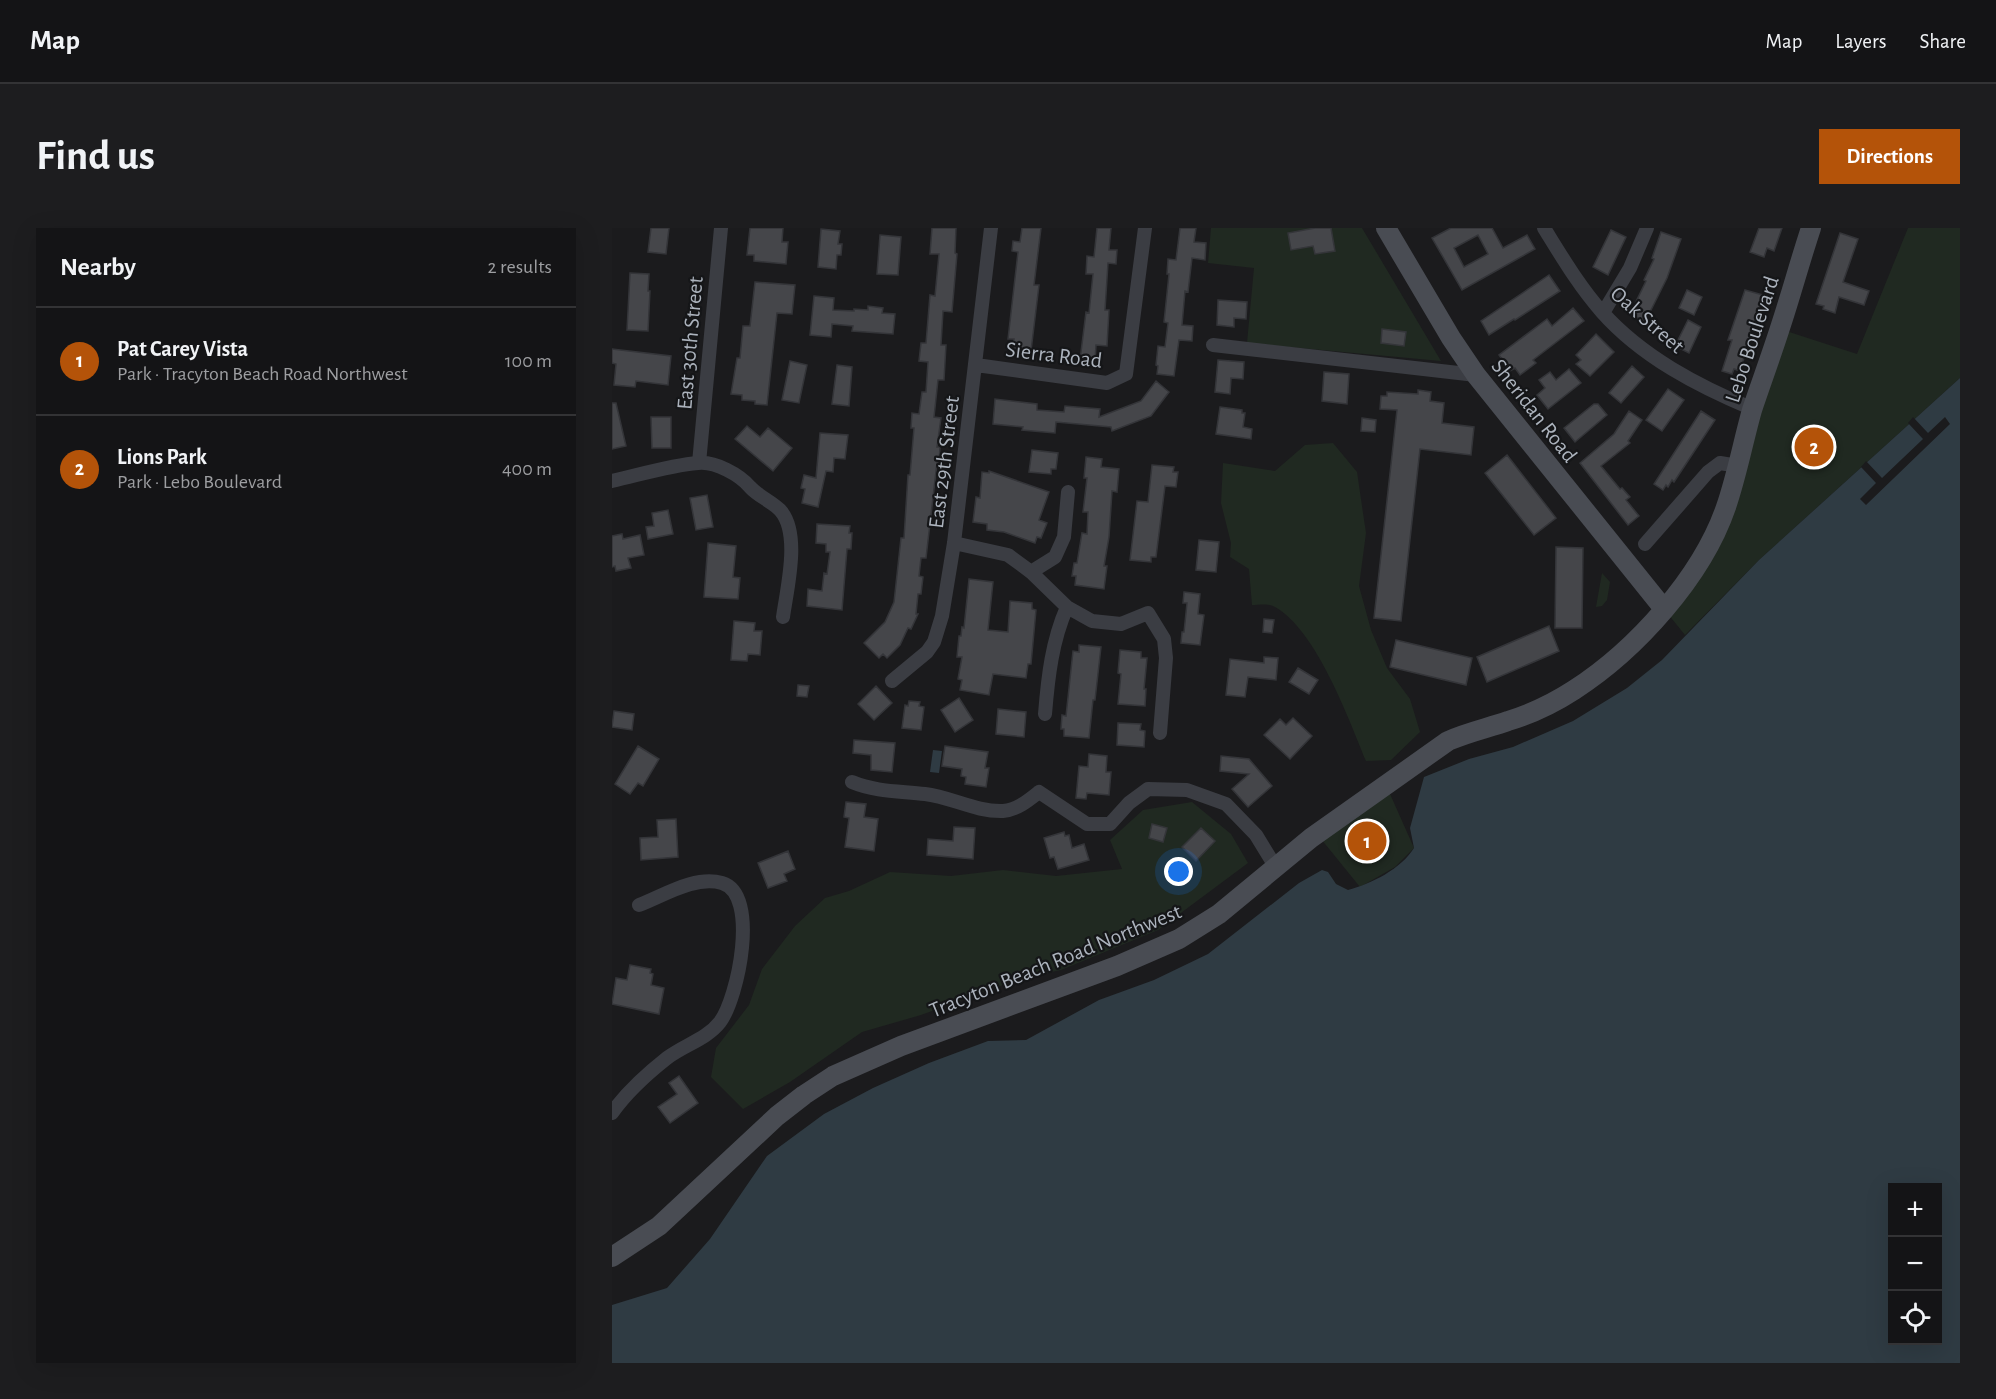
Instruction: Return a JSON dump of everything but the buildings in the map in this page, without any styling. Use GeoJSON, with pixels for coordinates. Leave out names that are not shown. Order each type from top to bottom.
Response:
{"type":"FeatureCollection","features":[{"type":"Feature","properties":{"kind":"main road","name":"Sheridan Road"},"geometry":{"type":"LineString","coordinates":[[1386,228],[1451,338],[1476,375],[1664,609]]}},
{"type":"Feature","properties":{"kind":"main road","name":"Lebo Boulevard"},"geometry":{"type":"LineString","coordinates":[[1664,609],[1684,586],[1703,558],[1725,508],[1810,228]]}},
{"type":"Feature","properties":{"kind":"main road","name":"Tracyton Beach Road Northwest"},"geometry":{"type":"LineString","coordinates":[[612,1257],[659,1226],[777,1116],[833,1076],[901,1046],[1117,966],[1179,939],[1219,914],[1311,838],[1448,741],[1536,710],[1576,689],[1614,659],[1664,609]]}},
{"type":"Feature","properties":{"kind":"street","name":"East 30th Street"},"geometry":{"type":"LineString","coordinates":[[699,463],[721,228]]}},
{"type":"Feature","properties":{"kind":"street","name":"East 29th Street"},"geometry":{"type":"LineString","coordinates":[[892,681],[927,652],[934,642],[942,616],[954,543],[991,228]]}},
{"type":"Feature","properties":{"kind":"street","name":"Sierra Road"},"geometry":{"type":"LineString","coordinates":[[976,365],[1107,383],[1126,374],[1145,228]]}},
{"type":"Feature","properties":{"kind":"street","name":"Oak Street"},"geometry":{"type":"LineString","coordinates":[[1544,228],[1576,280],[1603,313],[1635,342],[1678,373],[1707,390],[1753,410]]}},
{"type":"Feature","properties":{"kind":"street"},"geometry":{"type":"LineString","coordinates":[[1603,313],[1630,268],[1647,228]]}},
{"type":"Feature","properties":{"kind":"street"},"geometry":{"type":"LineString","coordinates":[[1214,345],[1476,375]]}},
{"type":"Feature","properties":{"kind":"street"},"geometry":{"type":"LineString","coordinates":[[612,481],[699,463],[717,465],[747,482],[751,488],[778,508],[787,520],[791,535],[791,552],[783,617]]}},
{"type":"Feature","properties":{"kind":"street"},"geometry":{"type":"LineString","coordinates":[[1645,544],[1708,472],[1720,463],[1738,466]]}},
{"type":"Feature","properties":{"kind":"street"},"geometry":{"type":"LineString","coordinates":[[1031,572],[1055,557],[1064,537],[1068,492]]}},
{"type":"Feature","properties":{"kind":"street"},"geometry":{"type":"LineString","coordinates":[[954,543],[1008,555],[1031,572],[1067,607],[1092,621],[1121,624],[1148,613],[1164,639],[1166,658],[1160,734]]}},
{"type":"Feature","properties":{"kind":"street"},"geometry":{"type":"LineString","coordinates":[[1045,714],[1057,631],[1067,607]]}},
{"type":"Feature","properties":{"kind":"street"},"geometry":{"type":"LineString","coordinates":[[852,782],[877,790],[926,794],[977,807],[1004,811],[1023,804],[1040,792],[1087,824],[1110,824],[1129,803],[1148,789],[1187,790],[1226,804],[1256,835],[1275,866]]}},
{"type":"Feature","properties":{"kind":"street"},"geometry":{"type":"LineString","coordinates":[[612,1113],[620,1102],[668,1058],[710,1033],[721,1020],[729,1002],[742,950],[744,930],[741,907],[734,891],[723,883],[707,881],[689,885],[639,905]]}},
{"type":"Feature","properties":{"kind":"shaded area"},"geometry":{"type":"Polygon","coordinates":[[[1211,228],[1362,228],[1441,361],[1247,343],[1254,268],[1208,263],[1211,228]]]}},
{"type":"Feature","properties":{"kind":"shaded area"},"geometry":{"type":"Polygon","coordinates":[[[1908,228],[1960,228],[1960,378],[1759,560],[1685,635],[1664,609],[1694,572],[1780,329],[1857,354],[1908,228]]]}},
{"type":"Feature","properties":{"kind":"shaded area"},"geometry":{"type":"Polygon","coordinates":[[[1960,378],[1960,1363],[612,1363],[612,1305],[667,1288],[710,1239],[767,1156],[824,1114],[873,1088],[929,1063],[988,1041],[1026,1040],[1099,1000],[1154,980],[1208,954],[1299,883],[1322,870],[1328,872],[1336,884],[1348,890],[1385,875],[1401,863],[1414,848],[1410,828],[1424,777],[1469,759],[1513,747],[1573,721],[1627,688],[1662,660],[1759,560],[1960,378]]]}},
{"type":"Feature","properties":{"kind":"shaded area"},"geometry":{"type":"Polygon","coordinates":[[[1333,443],[1357,472],[1366,533],[1359,586],[1371,630],[1387,668],[1410,699],[1420,732],[1391,760],[1366,761],[1340,699],[1317,654],[1290,618],[1275,607],[1252,605],[1249,569],[1230,557],[1231,543],[1221,503],[1223,463],[1275,471],[1305,445],[1333,443]]]}},
{"type":"Feature","properties":{"kind":"shaded area"},"geometry":{"type":"Polygon","coordinates":[[[1602,573],[1610,582],[1607,600],[1602,606],[1596,607],[1602,573]]]}},
{"type":"Feature","properties":{"kind":"shaded area"},"geometry":{"type":"Polygon","coordinates":[[[933,750],[942,751],[939,773],[930,772],[933,750]]]}},
{"type":"Feature","properties":{"kind":"shaded area"},"geometry":{"type":"Polygon","coordinates":[[[1386,785],[1414,848],[1395,867],[1360,887],[1317,834],[1386,785]]]}},
{"type":"Feature","properties":{"kind":"shaded area"},"geometry":{"type":"Polygon","coordinates":[[[1192,802],[1231,834],[1248,863],[1158,930],[1061,970],[1022,978],[921,1015],[862,1032],[790,1082],[743,1109],[711,1077],[716,1048],[749,1005],[762,969],[795,926],[825,898],[849,891],[890,872],[951,876],[1003,870],[1056,876],[1122,869],[1110,840],[1143,810],[1192,802]]]}},
{"type":"Feature","properties":{"kind":"pier"},"geometry":{"type":"Polygon","coordinates":[[[1913,417],[1928,433],[1945,417],[1950,424],[1866,505],[1860,499],[1876,483],[1861,467],[1866,461],[1882,478],[1923,439],[1908,423],[1913,417]]]}},
{"type":"Feature","properties":{"kind":"place","name":"Lions Park"},"geometry":{"type":"Point","coordinates":[1814,447]}},
{"type":"Feature","properties":{"kind":"place","name":"Pat Carey Vista"},"geometry":{"type":"Point","coordinates":[1367,841]}}]}
